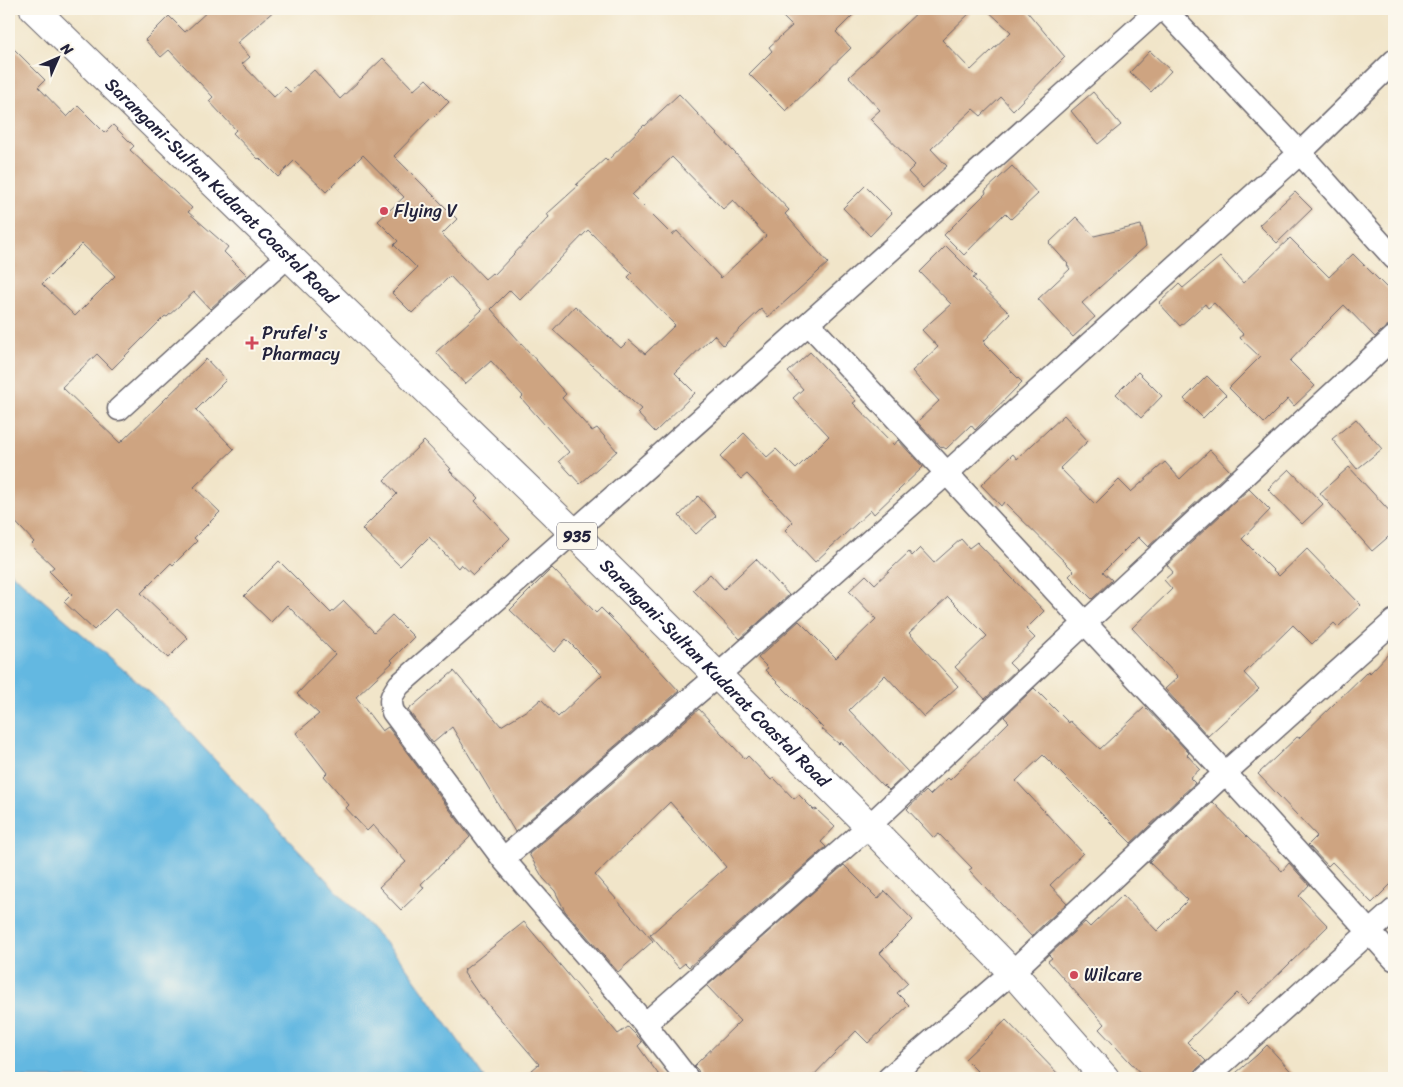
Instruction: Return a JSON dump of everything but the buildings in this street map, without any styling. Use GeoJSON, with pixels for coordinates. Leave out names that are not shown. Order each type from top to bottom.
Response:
{"type":"FeatureCollection","features":[{"type":"Feature","properties":{"kind":"main road","name":"Sarangani-Sultan Kudarat Coastal Road"},"geometry":{"type":"LineString","coordinates":[[34,9],[574,533],[869,826],[1012,972],[1105,1078]]}},
{"type":"Feature","properties":{"kind":"street"},"geometry":{"type":"LineString","coordinates":[[688,1078],[645,1024],[503,859],[393,712],[390,703],[391,698],[399,686],[809,324],[1159,9]]}},
{"type":"Feature","properties":{"kind":"street"},"geometry":{"type":"LineString","coordinates":[[1164,9],[1300,153],[1394,258]]}},
{"type":"Feature","properties":{"kind":"street"},"geometry":{"type":"LineString","coordinates":[[503,859],[718,676],[946,473],[1300,153],[1394,61]]}},
{"type":"Feature","properties":{"kind":"street"},"geometry":{"type":"LineString","coordinates":[[119,409],[288,256]]}},
{"type":"Feature","properties":{"kind":"street"},"geometry":{"type":"LineString","coordinates":[[809,324],[1225,773],[1394,959]]}},
{"type":"Feature","properties":{"kind":"street"},"geometry":{"type":"LineString","coordinates":[[645,1024],[869,826],[1394,337]]}},
{"type":"Feature","properties":{"kind":"street"},"geometry":{"type":"LineString","coordinates":[[889,1078],[1012,972],[1225,773],[1394,621]]}},
{"type":"Feature","properties":{"kind":"street"},"geometry":{"type":"LineString","coordinates":[[1206,1078],[1394,910]]}},
{"type":"Feature","properties":{"kind":"water"},"geometry":{"type":"Polygon","coordinates":[[[9,571],[162,703],[401,960],[485,1078],[9,1078],[9,571]]]}},
{"type":"Feature","properties":{"kind":"place","name":"Flying V"},"geometry":{"type":"Point","coordinates":[384,211]}},
{"type":"Feature","properties":{"kind":"place","name":"Prufel's Pharmacy"},"geometry":{"type":"Point","coordinates":[252,343]}},
{"type":"Feature","properties":{"kind":"place","name":"Wilcare"},"geometry":{"type":"Point","coordinates":[1074,975]}}]}
